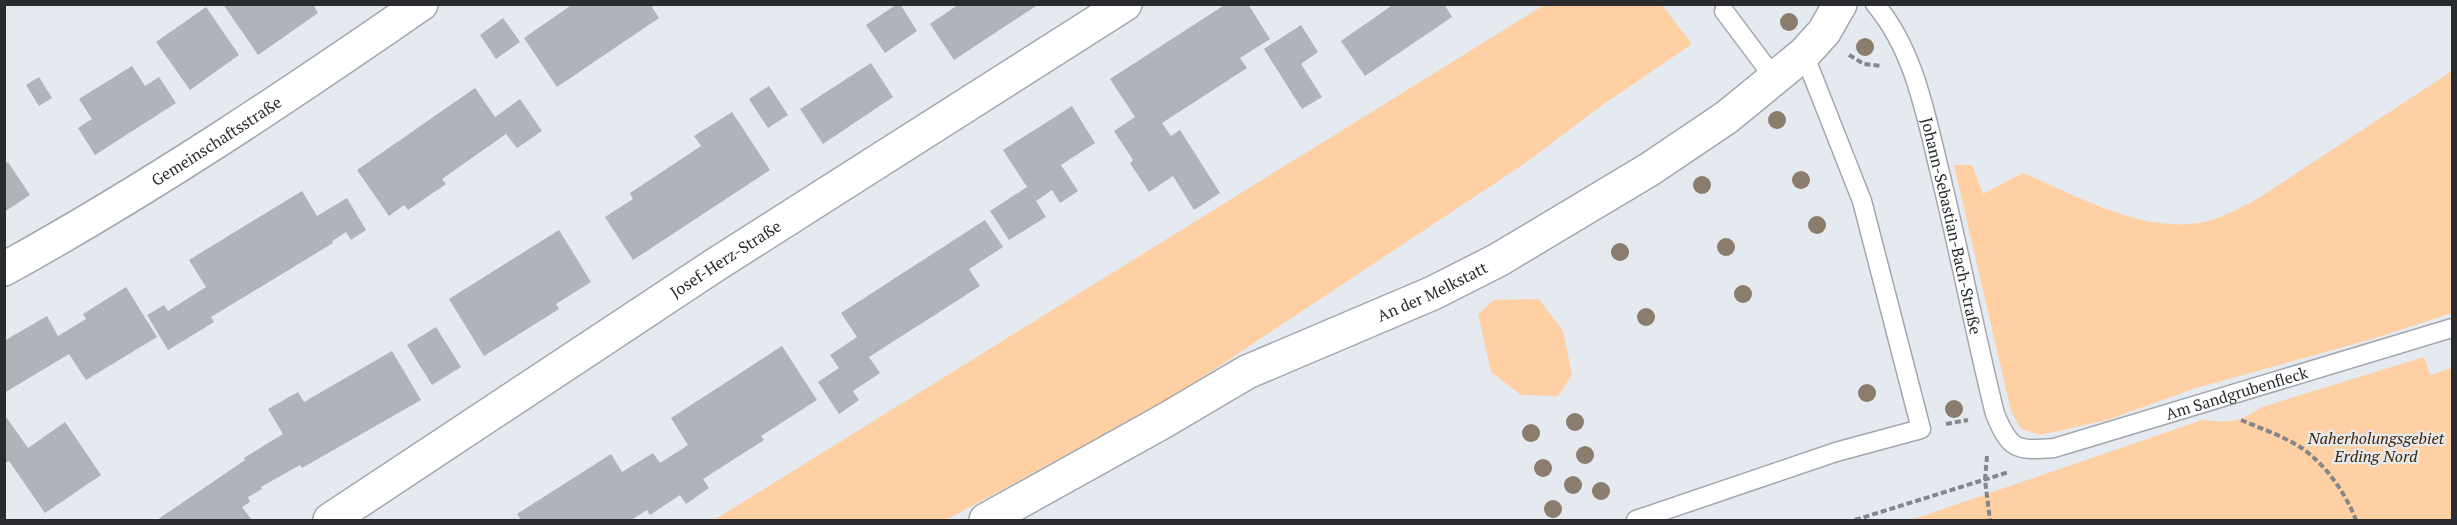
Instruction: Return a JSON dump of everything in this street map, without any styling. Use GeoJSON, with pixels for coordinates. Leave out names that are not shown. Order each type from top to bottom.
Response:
{"type":"FeatureCollection","features":[{"type":"Feature","properties":{"kind":"street","name":"Gemeinschaftsstraße"},"geometry":{"type":"LineString","coordinates":[[4,269],[73,231],[272,107],[421,4]]}},
{"type":"Feature","properties":{"kind":"street","name":"Josef-Herz-Straße"},"geometry":{"type":"LineString","coordinates":[[330,520],[725,259],[1125,4]]}},
{"type":"Feature","properties":{"kind":"street","name":"An der Melkstatt"},"geometry":{"type":"LineString","coordinates":[[986,520],[1247,372],[1433,293],[1498,260],[1650,169],[1727,117],[1804,54],[1824,32],[1840,4]]}},
{"type":"Feature","properties":{"kind":"lane","name":"Johann-Sebastian-Bach-Straße"},"geometry":{"type":"LineString","coordinates":[[1875,4],[1899,40],[1918,87],[1958,246],[1995,414],[2005,438],[2019,447]]}},
{"type":"Feature","properties":{"kind":"lane"},"geometry":{"type":"LineString","coordinates":[[1724,11],[1775,79]]}},
{"type":"Feature","properties":{"kind":"lane"},"geometry":{"type":"LineString","coordinates":[[1636,520],[1836,452],[1921,429],[1862,201],[1804,54]]}},
{"type":"Feature","properties":{"kind":"lane","name":"Am Sandgrubenfleck"},"geometry":{"type":"LineString","coordinates":[[2019,447],[2054,448],[2452,328]]}},
{"type":"Feature","properties":{"kind":"path"},"geometry":{"type":"LineString","coordinates":[[1921,429],[1995,414]]}},
{"type":"Feature","properties":{"kind":"path"},"geometry":{"type":"LineString","coordinates":[[2233,417],[2301,448],[2334,479],[2356,520]]}},
{"type":"Feature","properties":{"kind":"path"},"geometry":{"type":"LineString","coordinates":[[1985,480],[1990,520]]}},
{"type":"Feature","properties":{"kind":"green space"},"geometry":{"type":"Polygon","coordinates":[[[1544,5],[1662,5],[1692,44],[1601,106],[1524,164],[1171,398],[946,520],[714,520],[1544,5]]]}},
{"type":"Feature","properties":{"kind":"green space"},"geometry":{"type":"Polygon","coordinates":[[[2452,71],[2452,313],[2372,339],[2196,388],[2107,420],[2041,435],[2021,429],[2011,411],[1954,165],[1972,165],[1983,194],[2023,173],[2125,216],[2168,224],[2198,223],[2223,216],[2254,201],[2452,71]]]}},
{"type":"Feature","properties":{"kind":"green space"},"geometry":{"type":"Polygon","coordinates":[[[1539,299],[1563,331],[1572,375],[1558,396],[1521,395],[1491,372],[1478,314],[1494,300],[1539,299]]]}},
{"type":"Feature","properties":{"kind":"green space","name":"Naherholungsgebiet Erding Nord"},"geometry":{"type":"Polygon","coordinates":[[[2424,357],[2430,375],[2452,368],[2452,520],[1911,520],[2202,420],[2234,421],[2262,407],[2424,357]]]}},
{"type":"Feature","properties":{"kind":"building"},"geometry":{"type":"Polygon","coordinates":[[[223,4],[313,4],[318,13],[258,55],[223,4]]]}},
{"type":"Feature","properties":{"kind":"building"},"geometry":{"type":"Polygon","coordinates":[[[573,4],[655,4],[652,7],[659,18],[557,87],[524,38],[573,4]]]}},
{"type":"Feature","properties":{"kind":"building"},"geometry":{"type":"Polygon","coordinates":[[[900,4],[917,31],[885,53],[866,25],[900,4]]]}},
{"type":"Feature","properties":{"kind":"building"},"geometry":{"type":"Polygon","coordinates":[[[959,4],[1039,4],[954,60],[930,24],[959,4]]]}},
{"type":"Feature","properties":{"kind":"building"},"geometry":{"type":"Polygon","coordinates":[[[1226,4],[1248,4],[1270,39],[1240,58],[1247,68],[1162,123],[1171,136],[1180,130],[1220,193],[1194,210],[1173,176],[1149,192],[1130,163],[1133,160],[1114,131],[1135,117],[1110,79],[1226,4]]]}},
{"type":"Feature","properties":{"kind":"building"},"geometry":{"type":"Polygon","coordinates":[[[1394,4],[1444,4],[1452,17],[1365,76],[1341,41],[1394,4]]]}},
{"type":"Feature","properties":{"kind":"building"},"geometry":{"type":"Polygon","coordinates":[[[206,7],[239,55],[190,90],[156,42],[206,7]]]}},
{"type":"Feature","properties":{"kind":"building"},"geometry":{"type":"Polygon","coordinates":[[[503,18],[520,42],[496,59],[480,35],[503,18]]]}},
{"type":"Feature","properties":{"kind":"building"},"geometry":{"type":"Polygon","coordinates":[[[1301,25],[1318,52],[1301,64],[1322,97],[1302,109],[1264,49],[1301,25]]]}},
{"type":"Feature","properties":{"kind":"building"},"geometry":{"type":"Polygon","coordinates":[[[871,63],[893,97],[823,144],[800,109],[871,63]]]}},
{"type":"Feature","properties":{"kind":"building"},"geometry":{"type":"Polygon","coordinates":[[[132,66],[145,86],[159,77],[176,103],[95,155],[78,128],[92,119],[79,99],[132,66]]]}},
{"type":"Feature","properties":{"kind":"building"},"geometry":{"type":"Polygon","coordinates":[[[39,77],[52,98],[39,106],[26,85],[39,77]]]}},
{"type":"Feature","properties":{"kind":"building"},"geometry":{"type":"Polygon","coordinates":[[[769,86],[788,115],[768,128],[749,99],[769,86]]]}},
{"type":"Feature","properties":{"kind":"building"},"geometry":{"type":"Polygon","coordinates":[[[475,88],[495,117],[520,99],[542,131],[517,148],[506,134],[442,179],[446,184],[408,210],[404,205],[389,216],[357,170],[475,88]]]}},
{"type":"Feature","properties":{"kind":"building"},"geometry":{"type":"Polygon","coordinates":[[[1072,106],[1095,143],[1061,165],[1078,191],[1060,203],[1052,190],[1036,201],[1046,217],[1009,240],[990,211],[1027,187],[1003,150],[1072,106]]]}},
{"type":"Feature","properties":{"kind":"building"},"geometry":{"type":"Polygon","coordinates":[[[732,112],[770,170],[633,260],[605,217],[633,199],[630,193],[701,146],[694,136],[732,112]]]}},
{"type":"Feature","properties":{"kind":"building"},"geometry":{"type":"Polygon","coordinates":[[[8,162],[30,195],[4,212],[4,164],[8,162]]]}},
{"type":"Feature","properties":{"kind":"building"},"geometry":{"type":"Polygon","coordinates":[[[302,191],[317,216],[347,198],[366,230],[351,240],[346,232],[332,241],[333,243],[211,317],[214,322],[168,350],[147,315],[164,305],[168,311],[206,287],[189,260],[302,191]]]}},
{"type":"Feature","properties":{"kind":"building"},"geometry":{"type":"Polygon","coordinates":[[[985,220],[1003,247],[969,269],[980,286],[869,357],[880,373],[853,391],[859,400],[839,414],[818,382],[839,368],[830,355],[857,337],[841,313],[985,220]]]}},
{"type":"Feature","properties":{"kind":"building"},"geometry":{"type":"Polygon","coordinates":[[[559,230],[591,282],[556,304],[559,309],[484,356],[449,299],[559,230]]]}},
{"type":"Feature","properties":{"kind":"building"},"geometry":{"type":"Polygon","coordinates":[[[126,287],[157,337],[86,380],[69,354],[4,393],[4,341],[47,316],[58,336],[86,319],[83,314],[126,287]]]}},
{"type":"Feature","properties":{"kind":"building"},"geometry":{"type":"Polygon","coordinates":[[[436,327],[461,367],[432,385],[407,345],[436,327]]]}},
{"type":"Feature","properties":{"kind":"building"},"geometry":{"type":"Polygon","coordinates":[[[782,346],[817,400],[761,436],[764,440],[703,479],[709,488],[686,504],[680,495],[650,515],[647,510],[631,520],[521,520],[517,514],[611,454],[622,472],[653,453],[660,463],[688,445],[671,418],[782,346]]]}},
{"type":"Feature","properties":{"kind":"building"},"geometry":{"type":"Polygon","coordinates":[[[392,351],[421,400],[302,468],[300,465],[261,487],[262,489],[248,497],[250,502],[242,507],[252,520],[157,520],[245,460],[244,458],[283,434],[268,409],[298,392],[304,402],[392,351]]]}},
{"type":"Feature","properties":{"kind":"building"},"geometry":{"type":"Polygon","coordinates":[[[4,414],[28,448],[65,422],[101,475],[45,513],[9,461],[4,464],[4,414]]]}}]}
